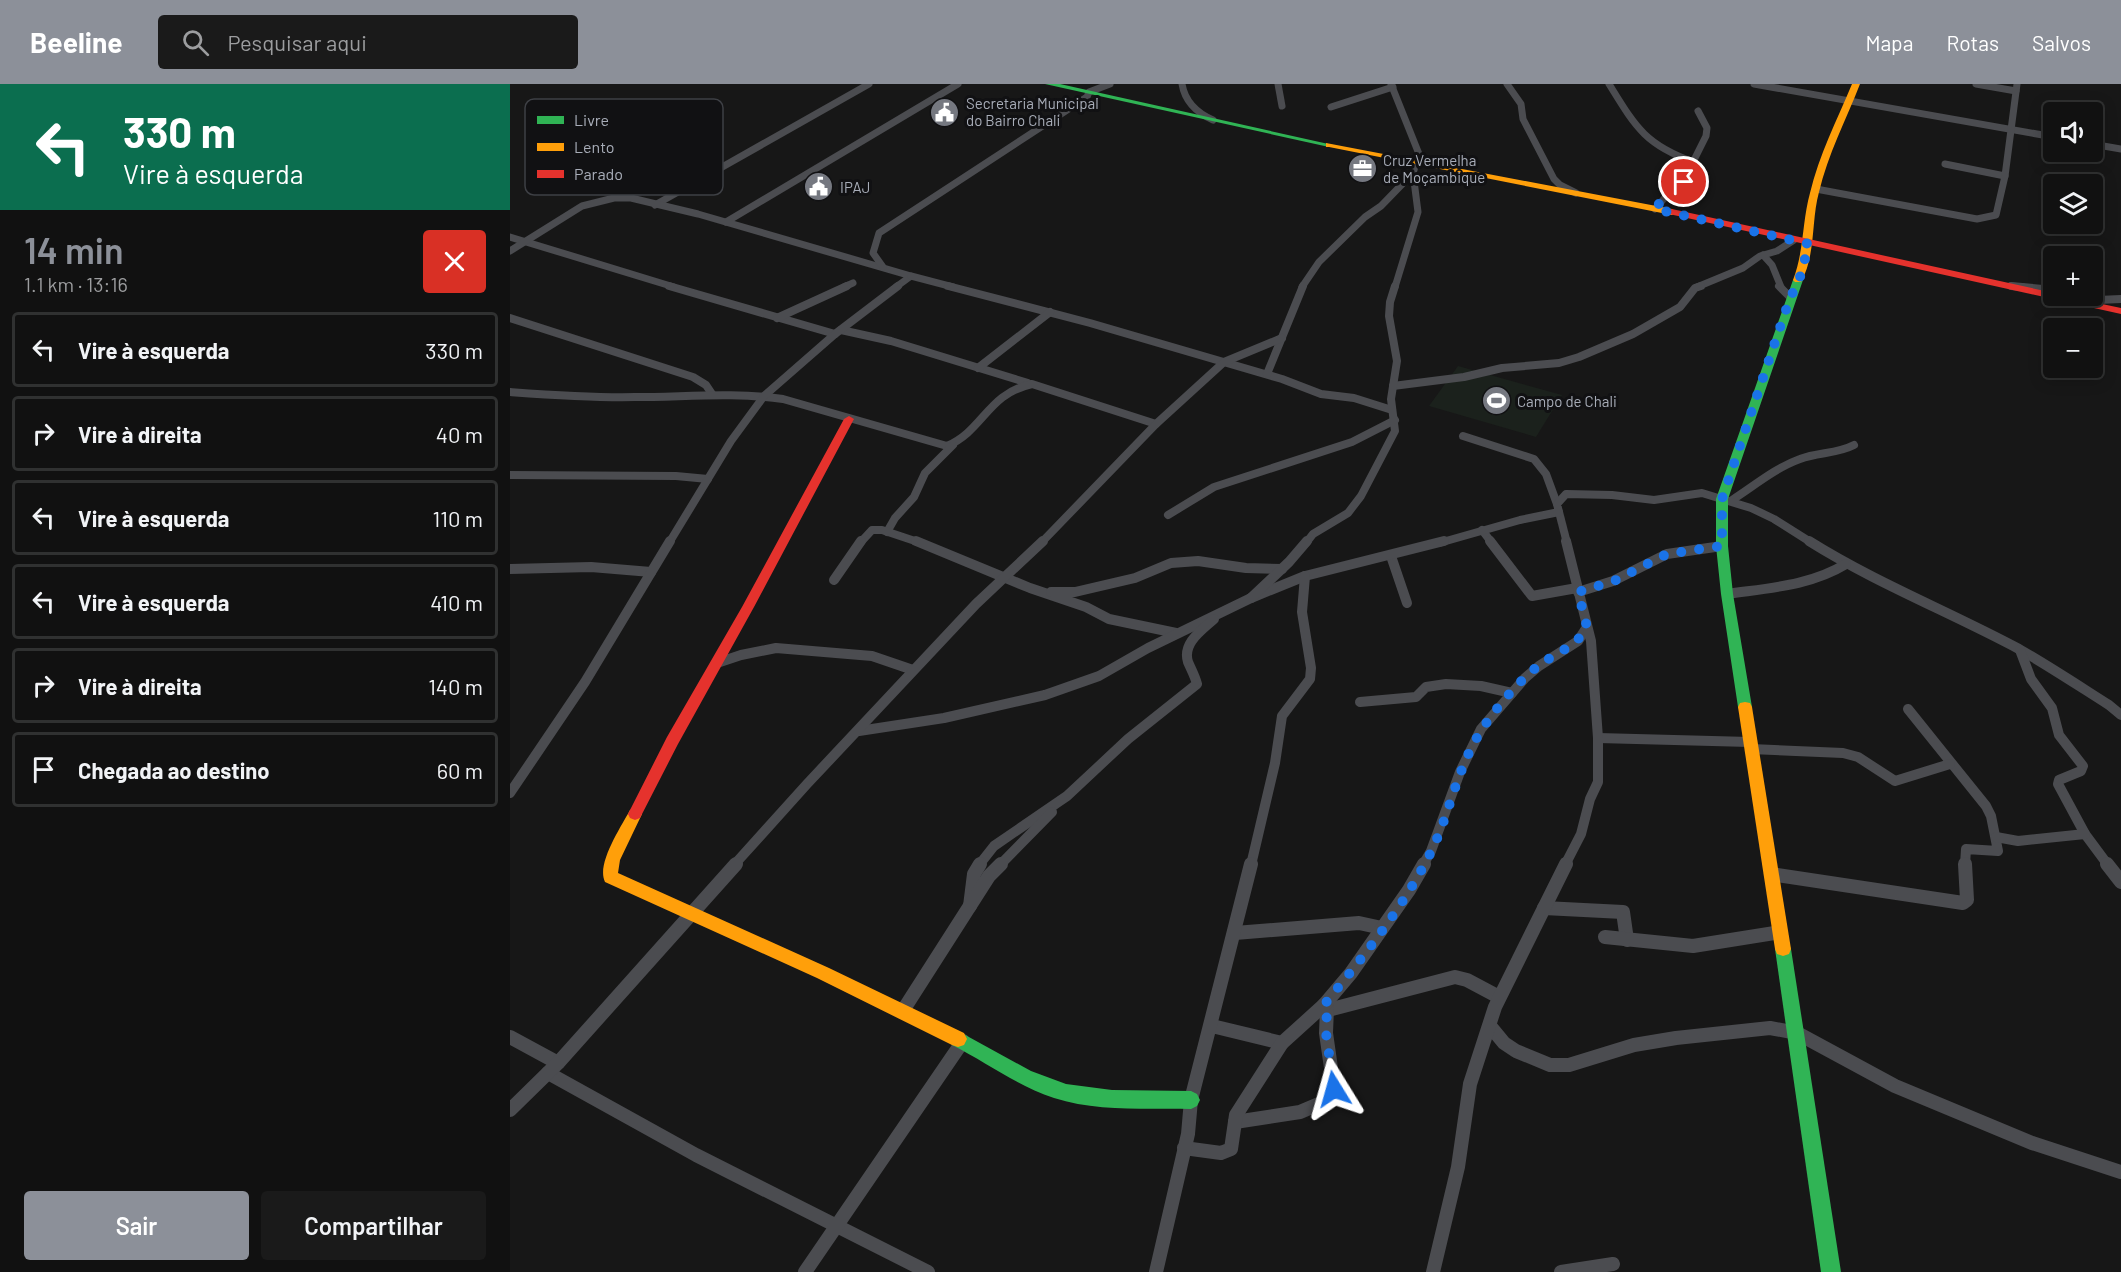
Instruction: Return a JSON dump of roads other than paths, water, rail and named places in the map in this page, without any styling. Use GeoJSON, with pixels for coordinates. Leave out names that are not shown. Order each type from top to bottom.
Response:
{"type":"FeatureCollection","features":[{"type":"Feature","properties":{"kind":"street"},"geometry":{"type":"LineString","coordinates":[[723,167],[869,84]]}},
{"type":"Feature","properties":{"kind":"street"},"geometry":{"type":"LineString","coordinates":[[726,222],[958,84]]}},
{"type":"Feature","properties":{"kind":"street"},"geometry":{"type":"LineString","coordinates":[[1049,84],[1415,169],[1576,193],[2121,311]]}},
{"type":"Feature","properties":{"kind":"street"},"geometry":{"type":"LineString","coordinates":[[884,268],[873,253],[879,234],[1087,97],[1089,92],[1110,84]]}},
{"type":"Feature","properties":{"kind":"street"},"geometry":{"type":"LineString","coordinates":[[1182,84],[1185,95],[1194,109],[1216,122]]}},
{"type":"Feature","properties":{"kind":"street"},"geometry":{"type":"LineString","coordinates":[[1278,84],[1282,106]]}},
{"type":"Feature","properties":{"kind":"street"},"geometry":{"type":"LineString","coordinates":[[1507,84],[1521,104],[1523,119],[1554,179],[1560,185],[1576,193]]}},
{"type":"Feature","properties":{"kind":"street"},"geometry":{"type":"LineString","coordinates":[[1609,84],[1643,136],[1661,151],[1694,162]]}},
{"type":"Feature","properties":{"kind":"street"},"geometry":{"type":"LineString","coordinates":[[1754,84],[2043,134]]}},
{"type":"Feature","properties":{"kind":"street"},"geometry":{"type":"LineString","coordinates":[[1832,1272],[1782,932],[1727,594],[1722,546],[1727,499],[1790,297],[1800,277],[1809,244],[1808,232],[1816,189],[1856,84]]}},
{"type":"Feature","properties":{"kind":"street"},"geometry":{"type":"LineString","coordinates":[[1816,189],[1977,219],[1996,215],[2005,176],[2017,87],[1976,84]]}},
{"type":"Feature","properties":{"kind":"street"},"geometry":{"type":"LineString","coordinates":[[1251,598],[1282,569],[1313,534],[1342,517],[1354,506],[1381,461],[1395,431],[1394,386],[1397,361],[1389,316],[1390,302],[1416,224],[1418,212],[1415,169],[1419,154],[1392,86],[1331,107]]}},
{"type":"Feature","properties":{"kind":"street"},"geometry":{"type":"LineString","coordinates":[[1655,209],[1669,193],[1679,190],[1708,132],[1698,111]]}},
{"type":"Feature","properties":{"kind":"street"},"geometry":{"type":"LineString","coordinates":[[2103,146],[2121,149]]}},
{"type":"Feature","properties":{"kind":"street"},"geometry":{"type":"LineString","coordinates":[[1946,165],[2005,176]]}},
{"type":"Feature","properties":{"kind":"street"},"geometry":{"type":"LineString","coordinates":[[1267,374],[1292,317],[1303,283],[1318,262],[1365,217],[1381,206],[1415,169]]}},
{"type":"Feature","properties":{"kind":"street"},"geometry":{"type":"LineString","coordinates":[[655,205],[673,195]]}},
{"type":"Feature","properties":{"kind":"street"},"geometry":{"type":"LineString","coordinates":[[510,251],[573,212],[603,198],[648,201],[655,205],[726,222],[911,276],[1050,312],[1267,374],[1321,394],[1354,398],[1394,415]]}},
{"type":"Feature","properties":{"kind":"street"},"geometry":{"type":"LineString","coordinates":[[510,237],[594,264],[614,267],[690,294],[777,318],[891,341],[1156,424]]}},
{"type":"Feature","properties":{"kind":"street"},"geometry":{"type":"LineString","coordinates":[[1394,386],[1464,377],[1502,368],[1559,363],[1580,357],[1633,333],[1680,307],[1695,288],[1743,268],[1794,240]]}},
{"type":"Feature","properties":{"kind":"street"},"geometry":{"type":"LineString","coordinates":[[1763,255],[1772,266],[1778,284],[1790,297]]}},
{"type":"Feature","properties":{"kind":"street"},"geometry":{"type":"LineString","coordinates":[[510,793],[585,682],[708,479],[764,396],[838,332],[911,276]]}},
{"type":"Feature","properties":{"kind":"street"},"geometry":{"type":"LineString","coordinates":[[777,318],[854,284]]}},
{"type":"Feature","properties":{"kind":"street"},"geometry":{"type":"LineString","coordinates":[[2011,286],[2043,290]]}},
{"type":"Feature","properties":{"kind":"street"},"geometry":{"type":"LineString","coordinates":[[2103,300],[2121,299]]}},
{"type":"Feature","properties":{"kind":"street"},"geometry":{"type":"LineString","coordinates":[[978,368],[1050,312]]}},
{"type":"Feature","properties":{"kind":"street"},"geometry":{"type":"LineString","coordinates":[[510,318],[693,377],[706,385],[712,394]]}},
{"type":"Feature","properties":{"kind":"street"},"geometry":{"type":"LineString","coordinates":[[510,1110],[553,1068],[807,784],[859,731],[913,670],[1156,424],[1224,362],[1282,338]]}},
{"type":"Feature","properties":{"kind":"street"},"geometry":{"type":"LineString","coordinates":[[887,532],[914,497],[925,473],[1006,392],[1017,386],[1032,384]]}},
{"type":"Feature","properties":{"kind":"street"},"geometry":{"type":"LineString","coordinates":[[510,392],[603,397],[712,394],[764,396],[783,399],[895,430],[941,446],[953,445]]}},
{"type":"Feature","properties":{"kind":"street"},"geometry":{"type":"LineString","coordinates":[[745,396],[755,408]]}},
{"type":"Feature","properties":{"kind":"street"},"geometry":{"type":"LineString","coordinates":[[1168,516],[1214,487],[1353,442],[1394,415]]}},
{"type":"Feature","properties":{"kind":"street"},"geometry":{"type":"LineString","coordinates":[[849,418],[717,663],[672,741],[612,860],[610,877],[623,885],[690,914],[705,918],[963,1041],[1036,1081],[1065,1093],[1121,1099],[1191,1100]]}},
{"type":"Feature","properties":{"kind":"street"},"geometry":{"type":"LineString","coordinates":[[1433,1272],[1458,1167],[1470,1084],[1499,997],[1581,834],[1590,800],[1598,782],[1594,661],[1558,508],[1547,477],[1540,463],[1534,459],[1463,436]]}},
{"type":"Feature","properties":{"kind":"street"},"geometry":{"type":"LineString","coordinates":[[1727,499],[1800,459],[1842,452],[1854,445]]}},
{"type":"Feature","properties":{"kind":"street"},"geometry":{"type":"LineString","coordinates":[[510,475],[676,476],[708,479]]}},
{"type":"Feature","properties":{"kind":"street"},"geometry":{"type":"LineString","coordinates":[[859,731],[944,718],[1045,695],[1099,676],[1176,633],[1305,576],[1391,556],[1558,508],[1566,494],[1575,493],[1654,500],[1702,493],[1727,499],[1774,519],[1846,564],[1893,585],[2020,650],[2109,705],[2121,716]]}},
{"type":"Feature","properties":{"kind":"street"},"geometry":{"type":"LineString","coordinates":[[834,580],[866,535],[872,530],[887,532],[931,546],[1044,593],[1086,607],[1109,619],[1176,633]]}},
{"type":"Feature","properties":{"kind":"street"},"geometry":{"type":"LineString","coordinates":[[1482,530],[1532,596],[1577,590],[1614,581],[1667,554],[1722,546]]}},
{"type":"Feature","properties":{"kind":"street"},"geometry":{"type":"LineString","coordinates":[[1391,556],[1407,603]]}},
{"type":"Feature","properties":{"kind":"street"},"geometry":{"type":"LineString","coordinates":[[1044,593],[1088,590],[1135,578],[1171,562],[1198,561],[1246,568],[1282,569]]}},
{"type":"Feature","properties":{"kind":"street"},"geometry":{"type":"LineString","coordinates":[[1727,594],[1810,580],[1829,574],[1846,564]]}},
{"type":"Feature","properties":{"kind":"street"},"geometry":{"type":"LineString","coordinates":[[512,571],[591,567],[651,572]]}},
{"type":"Feature","properties":{"kind":"street"},"geometry":{"type":"LineString","coordinates":[[1156,1272],[1184,1148],[1191,1100],[1235,933],[1275,763],[1282,716],[1310,679],[1311,668],[1302,612],[1305,576]]}},
{"type":"Feature","properties":{"kind":"street"},"geometry":{"type":"LineString","coordinates":[[902,1012],[989,876],[1067,796],[1128,739],[1197,684],[1196,676],[1188,661],[1186,652],[1188,645],[1219,614]]}},
{"type":"Feature","properties":{"kind":"street"},"geometry":{"type":"LineString","coordinates":[[1184,1148],[1227,1152],[1231,1149],[1235,1122],[1241,1104],[1282,1043],[1325,1006],[1368,952],[1409,890],[1431,851],[1460,772],[1481,729],[1539,666],[1578,641],[1587,627]]}},
{"type":"Feature","properties":{"kind":"street"},"geometry":{"type":"LineString","coordinates":[[726,646],[741,655]]}},
{"type":"Feature","properties":{"kind":"street"},"geometry":{"type":"LineString","coordinates":[[717,663],[741,655],[776,648],[872,656],[913,670]]}},
{"type":"Feature","properties":{"kind":"street"},"geometry":{"type":"LineString","coordinates":[[2020,650],[2031,679],[2052,708],[2059,735],[2083,766],[2081,771],[2059,780],[2058,784],[2085,834],[2121,882]]}},
{"type":"Feature","properties":{"kind":"street"},"geometry":{"type":"LineString","coordinates":[[1360,702],[1416,697],[1423,689],[1437,686],[1489,687],[1512,693]]}},
{"type":"Feature","properties":{"kind":"street"},"geometry":{"type":"LineString","coordinates":[[1771,874],[1963,903],[1967,900],[1964,873],[1966,849],[1998,851],[1989,811],[1908,709]]}},
{"type":"Feature","properties":{"kind":"street"},"geometry":{"type":"LineString","coordinates":[[1598,738],[1843,753],[1858,757],[1895,781],[1950,764]]}},
{"type":"Feature","properties":{"kind":"street"},"geometry":{"type":"LineString","coordinates":[[1996,837],[2018,841],[2085,834]]}},
{"type":"Feature","properties":{"kind":"street"},"geometry":{"type":"LineString","coordinates":[[1544,908],[1623,912],[1627,940]]}},
{"type":"Feature","properties":{"kind":"street"},"geometry":{"type":"LineString","coordinates":[[1235,933],[1359,923],[1382,928]]}},
{"type":"Feature","properties":{"kind":"street"},"geometry":{"type":"LineString","coordinates":[[1605,937],[1693,946],[1782,932]]}},
{"type":"Feature","properties":{"kind":"street"},"geometry":{"type":"LineString","coordinates":[[1325,1006],[1332,1010],[1455,977],[1467,980],[1499,997]]}},
{"type":"Feature","properties":{"kind":"street"},"geometry":{"type":"LineString","coordinates":[[1235,1122],[1262,1120],[1314,1107],[1333,1098],[1325,1006]]}},
{"type":"Feature","properties":{"kind":"street"},"geometry":{"type":"LineString","coordinates":[[1212,1026],[1282,1043]]}},
{"type":"Feature","properties":{"kind":"street"},"geometry":{"type":"LineString","coordinates":[[1490,1026],[1504,1043],[1516,1051],[1550,1065],[1569,1065],[1634,1045],[1676,1038],[1770,1028],[1797,1033],[1836,1056],[1906,1090],[2032,1143],[2121,1172]]}},
{"type":"Feature","properties":{"kind":"street"},"geometry":{"type":"LineString","coordinates":[[510,1036],[553,1068],[696,1155],[928,1272]]}},
{"type":"Feature","properties":{"kind":"street"},"geometry":{"type":"LineString","coordinates":[[805,1272],[963,1041]]}},
{"type":"Feature","properties":{"kind":"street"},"geometry":{"type":"LineString","coordinates":[[1828,1252],[1845,1272]]}},
{"type":"Feature","properties":{"kind":"street"},"geometry":{"type":"LineString","coordinates":[[1561,1272],[1613,1264]]}},
{"type":"Feature","properties":{"kind":"place","name":"Secretaria Municipal do Bairro Chali"},"geometry":{"type":"Point","coordinates":[945,112]}},
{"type":"Feature","properties":{"kind":"place","name":"Cruz Vermelha de Moçambique"},"geometry":{"type":"Point","coordinates":[1362,169]}},
{"type":"Feature","properties":{"kind":"place","name":"IPAJ"},"geometry":{"type":"Point","coordinates":[819,187]}},
{"type":"Feature","properties":{"kind":"place","name":"Campo de Chali"},"geometry":{"type":"Point","coordinates":[1496,401]}}]}
